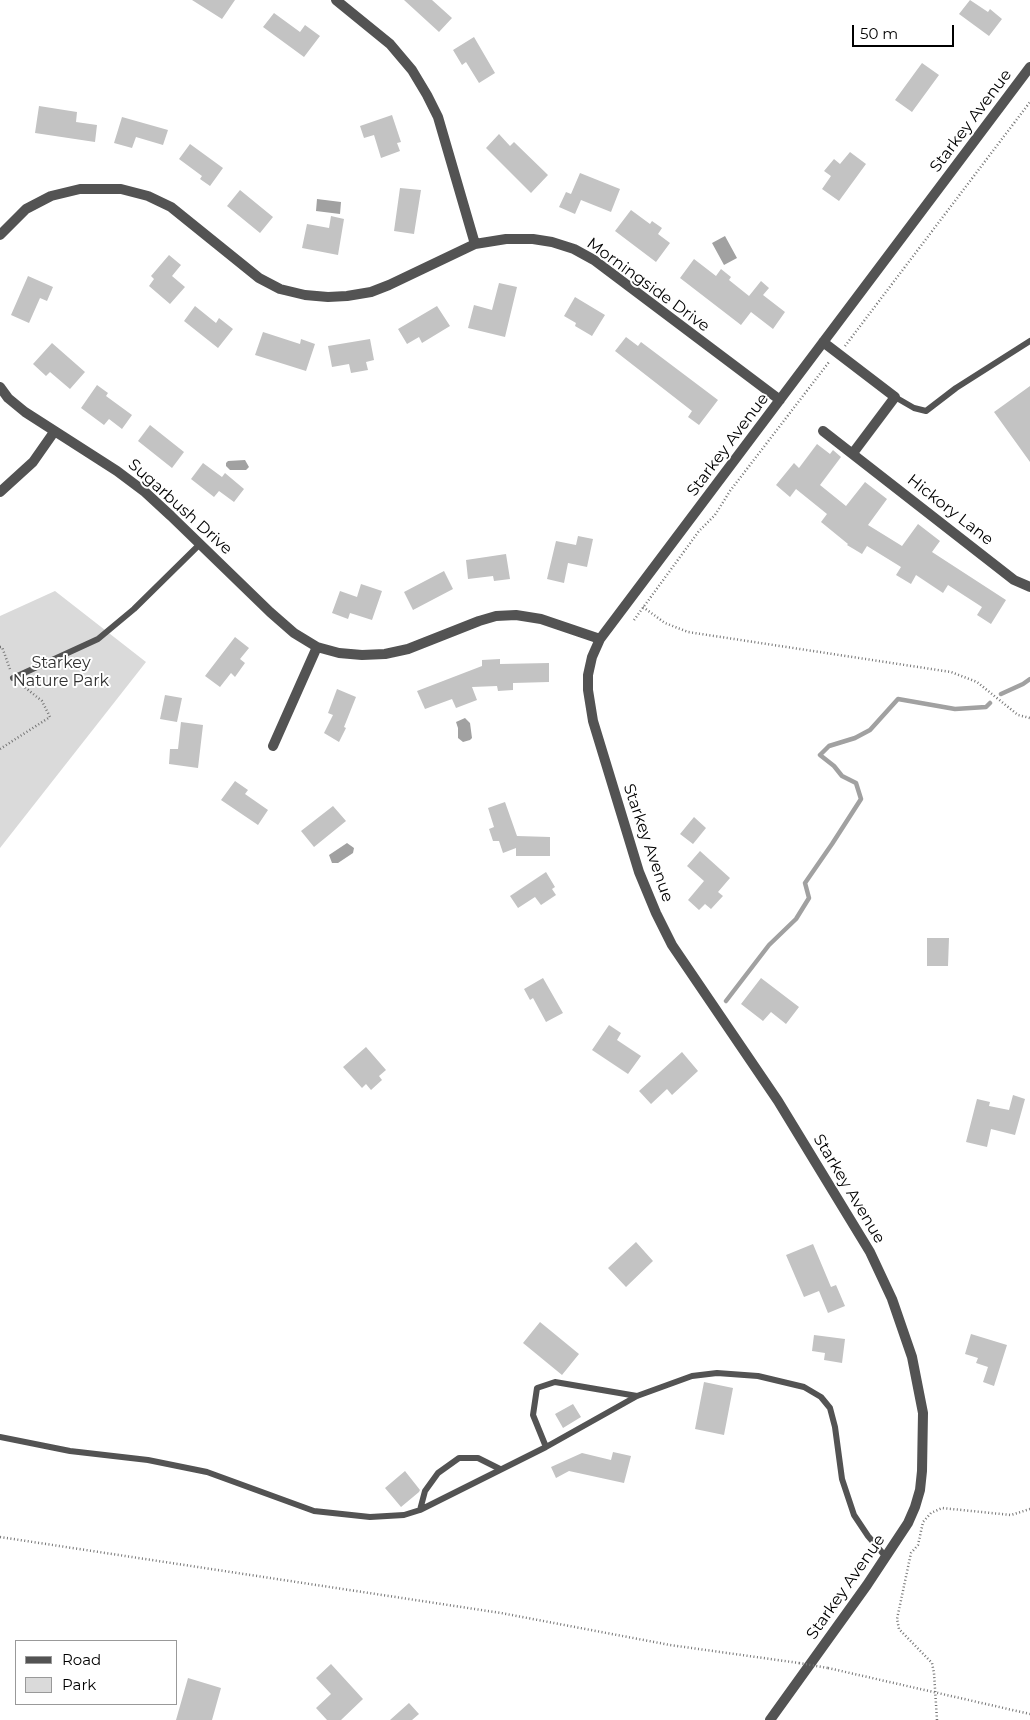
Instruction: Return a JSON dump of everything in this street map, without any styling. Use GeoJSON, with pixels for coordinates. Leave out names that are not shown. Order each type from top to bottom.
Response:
{"type":"FeatureCollection","features":[{"type":"Feature","properties":{"kind":"street"},"geometry":{"type":"LineString","coordinates":[[336,0],[390,44],[412,70],[427,95],[438,117],[475,244]]}},
{"type":"Feature","properties":{"kind":"street","name":"Starkey Avenue"},"geometry":{"type":"LineString","coordinates":[[770,1720],[886,1557],[908,1522],[915,1507],[922,1471],[923,1413],[912,1357],[892,1300],[870,1252],[778,1101],[672,945],[656,913],[639,872],[593,721],[588,690],[588,675],[592,657],[600,639],[1030,67]]}},
{"type":"Feature","properties":{"kind":"street","name":"Morningside Drive"},"geometry":{"type":"LineString","coordinates":[[0,235],[26,209],[51,196],[80,188],[121,189],[148,196],[171,207],[259,278],[280,289],[305,295],[328,297],[370,292],[389,285],[475,244],[506,239],[533,239],[552,242],[587,256],[780,400]]}},
{"type":"Feature","properties":{"kind":"street"},"geometry":{"type":"LineString","coordinates":[[823,342],[895,397],[853,454]]}},
{"type":"Feature","properties":{"kind":"street"},"geometry":{"type":"LineString","coordinates":[[0,386],[8,398],[54,432],[33,462],[0,492]]}},
{"type":"Feature","properties":{"kind":"street","name":"Hickory Lane"},"geometry":{"type":"LineString","coordinates":[[823,431],[1014,580],[1030,588]]}},
{"type":"Feature","properties":{"kind":"street","name":"Sugarbush Drive"},"geometry":{"type":"LineString","coordinates":[[54,432],[117,471],[145,492],[270,612],[294,633],[317,647],[338,653],[385,654],[408,648],[479,621],[496,616],[516,615],[541,619],[600,639]]}},
{"type":"Feature","properties":{"kind":"street"},"geometry":{"type":"LineString","coordinates":[[274,746],[317,647]]}},
{"type":"Feature","properties":{"kind":"lane"},"geometry":{"type":"LineString","coordinates":[[895,397],[914,408],[926,410],[956,388],[1030,341]]}},
{"type":"Feature","properties":{"kind":"lane"},"geometry":{"type":"LineString","coordinates":[[13,678],[98,639],[134,609],[200,544]]}},
{"type":"Feature","properties":{"kind":"lane"},"geometry":{"type":"LineString","coordinates":[[0,1437],[70,1451],[148,1460],[207,1472],[314,1511],[370,1517],[404,1515],[420,1510],[546,1447],[637,1396],[692,1376],[718,1373],[758,1376],[804,1387],[821,1398],[830,1408],[835,1427],[842,1479],[854,1514],[868,1536],[886,1557]]}},
{"type":"Feature","properties":{"kind":"lane"},"geometry":{"type":"LineString","coordinates":[[546,1447],[533,1415],[538,1388],[555,1382],[637,1396]]}},
{"type":"Feature","properties":{"kind":"lane"},"geometry":{"type":"LineString","coordinates":[[420,1510],[425,1491],[438,1473],[459,1458],[478,1458],[500,1469]]}},
{"type":"Feature","properties":{"kind":"path"},"geometry":{"type":"LineString","coordinates":[[643,607],[665,623],[688,632],[967,676],[1018,715],[1030,718]]}},
{"type":"Feature","properties":{"kind":"path"},"geometry":{"type":"LineString","coordinates":[[0,647],[2,647],[13,678],[42,701],[50,717],[0,749]]}},
{"type":"Feature","properties":{"kind":"path"},"geometry":{"type":"LineString","coordinates":[[937,1720],[932,1663],[899,1629],[897,1619],[911,1553],[918,1545],[923,1522],[931,1513],[942,1508],[1010,1515],[1030,1509]]}},
{"type":"Feature","properties":{"kind":"path"},"geometry":{"type":"LineString","coordinates":[[0,1537],[501,1613],[670,1646],[828,1668],[1030,1714]]}},
{"type":"Feature","properties":{"kind":"green space","name":"Starkey Nature Park"},"geometry":{"type":"Polygon","coordinates":[[[55,591],[146,662],[0,848],[0,616],[55,591]]]}},
{"type":"Feature","properties":{"kind":"shaded area"},"geometry":{"type":"Polygon","coordinates":[[[317,199],[341,202],[340,214],[316,211],[317,199]]]}},
{"type":"Feature","properties":{"kind":"shaded area"},"geometry":{"type":"Polygon","coordinates":[[[725,236],[737,258],[724,265],[712,243],[725,236]]]}},
{"type":"Feature","properties":{"kind":"shaded area"},"geometry":{"type":"Polygon","coordinates":[[[245,460],[249,467],[246,470],[230,470],[226,466],[228,461],[245,460]]]}},
{"type":"Feature","properties":{"kind":"shaded area"},"geometry":{"type":"Polygon","coordinates":[[[465,718],[470,723],[472,738],[463,742],[458,738],[456,722],[465,718]]]}},
{"type":"Feature","properties":{"kind":"shaded area"},"geometry":{"type":"Polygon","coordinates":[[[347,843],[354,848],[353,853],[338,863],[332,863],[329,855],[347,843]]]}},
{"type":"Feature","properties":{"kind":"building"},"geometry":{"type":"Polygon","coordinates":[[[192,0],[235,0],[222,19],[192,0]]]}},
{"type":"Feature","properties":{"kind":"building"},"geometry":{"type":"Polygon","coordinates":[[[404,0],[432,0],[452,18],[439,32],[404,0]]]}},
{"type":"Feature","properties":{"kind":"building"},"geometry":{"type":"Polygon","coordinates":[[[970,0],[988,12],[990,9],[1002,19],[989,36],[959,14],[970,0]]]}},
{"type":"Feature","properties":{"kind":"building"},"geometry":{"type":"Polygon","coordinates":[[[274,13],[300,32],[305,25],[320,36],[304,57],[263,27],[274,13]]]}},
{"type":"Feature","properties":{"kind":"building"},"geometry":{"type":"Polygon","coordinates":[[[474,37],[495,73],[479,83],[466,62],[462,65],[453,50],[474,37]]]}},
{"type":"Feature","properties":{"kind":"building"},"geometry":{"type":"Polygon","coordinates":[[[922,63],[939,75],[912,112],[895,100],[922,63]]]}},
{"type":"Feature","properties":{"kind":"building"},"geometry":{"type":"Polygon","coordinates":[[[39,106],[77,112],[76,122],[97,125],[95,142],[35,133],[39,106]]]}},
{"type":"Feature","properties":{"kind":"building"},"geometry":{"type":"Polygon","coordinates":[[[392,115],[401,142],[397,143],[400,151],[381,158],[374,135],[364,138],[360,126],[392,115]]]}},
{"type":"Feature","properties":{"kind":"building"},"geometry":{"type":"Polygon","coordinates":[[[122,117],[168,130],[163,145],[136,137],[132,148],[114,143],[122,117]]]}},
{"type":"Feature","properties":{"kind":"building"},"geometry":{"type":"Polygon","coordinates":[[[499,134],[510,146],[514,142],[548,175],[531,193],[486,148],[499,134]]]}},
{"type":"Feature","properties":{"kind":"building"},"geometry":{"type":"Polygon","coordinates":[[[190,144],[223,168],[210,186],[200,179],[202,176],[179,159],[190,144]]]}},
{"type":"Feature","properties":{"kind":"building"},"geometry":{"type":"Polygon","coordinates":[[[850,152],[866,164],[839,201],[822,189],[831,176],[824,171],[834,159],[840,164],[850,152]]]}},
{"type":"Feature","properties":{"kind":"building"},"geometry":{"type":"Polygon","coordinates":[[[580,173],[620,189],[611,212],[581,200],[575,214],[559,207],[566,192],[571,194],[580,173]]]}},
{"type":"Feature","properties":{"kind":"building"},"geometry":{"type":"Polygon","coordinates":[[[400,188],[421,190],[414,234],[394,231],[400,188]]]}},
{"type":"Feature","properties":{"kind":"building"},"geometry":{"type":"Polygon","coordinates":[[[240,190],[273,217],[260,233],[227,206],[240,190]]]}},
{"type":"Feature","properties":{"kind":"building"},"geometry":{"type":"Polygon","coordinates":[[[631,210],[650,224],[652,221],[662,228],[658,234],[670,243],[656,262],[615,231],[631,210]]]}},
{"type":"Feature","properties":{"kind":"building"},"geometry":{"type":"Polygon","coordinates":[[[331,216],[344,219],[338,255],[302,248],[307,224],[329,228],[331,216]]]}},
{"type":"Feature","properties":{"kind":"building"},"geometry":{"type":"Polygon","coordinates":[[[169,255],[181,265],[172,276],[185,287],[170,304],[149,286],[154,279],[151,276],[169,255]]]}},
{"type":"Feature","properties":{"kind":"building"},"geometry":{"type":"Polygon","coordinates":[[[694,259],[716,276],[721,269],[731,277],[729,280],[749,296],[761,281],[769,288],[763,295],[785,312],[773,329],[751,312],[741,325],[680,278],[694,259]]]}},
{"type":"Feature","properties":{"kind":"building"},"geometry":{"type":"Polygon","coordinates":[[[28,276],[53,287],[47,301],[40,298],[29,323],[11,315],[28,276]]]}},
{"type":"Feature","properties":{"kind":"building"},"geometry":{"type":"Polygon","coordinates":[[[499,283],[517,287],[505,337],[468,328],[474,305],[492,310],[499,283]]]}},
{"type":"Feature","properties":{"kind":"building"},"geometry":{"type":"Polygon","coordinates":[[[575,297],[605,315],[592,336],[575,326],[576,323],[564,316],[575,297]]]}},
{"type":"Feature","properties":{"kind":"building"},"geometry":{"type":"Polygon","coordinates":[[[195,306],[216,323],[219,318],[233,329],[218,348],[184,321],[195,306]]]}},
{"type":"Feature","properties":{"kind":"building"},"geometry":{"type":"Polygon","coordinates":[[[437,306],[450,326],[422,343],[419,337],[407,344],[398,329],[437,306]]]}},
{"type":"Feature","properties":{"kind":"building"},"geometry":{"type":"Polygon","coordinates":[[[263,332],[300,344],[301,339],[315,344],[306,371],[255,355],[263,332]]]}},
{"type":"Feature","properties":{"kind":"building"},"geometry":{"type":"Polygon","coordinates":[[[626,337],[638,346],[641,342],[718,400],[699,425],[688,417],[692,411],[615,351],[626,337]]]}},
{"type":"Feature","properties":{"kind":"building"},"geometry":{"type":"Polygon","coordinates":[[[370,339],[374,360],[366,362],[368,370],[351,373],[349,364],[332,367],[328,346],[370,339]]]}},
{"type":"Feature","properties":{"kind":"building"},"geometry":{"type":"Polygon","coordinates":[[[52,343],[85,372],[70,389],[50,372],[46,376],[33,364],[52,343]]]}},
{"type":"Feature","properties":{"kind":"building"},"geometry":{"type":"Polygon","coordinates":[[[97,385],[108,393],[106,396],[132,415],[122,429],[109,419],[104,425],[81,408],[97,385]]]}},
{"type":"Feature","properties":{"kind":"building"},"geometry":{"type":"Polygon","coordinates":[[[1030,386],[1030,462],[994,412],[1030,386]]]}},
{"type":"Feature","properties":{"kind":"building"},"geometry":{"type":"Polygon","coordinates":[[[150,425],[184,452],[172,468],[138,441],[150,425]]]}},
{"type":"Feature","properties":{"kind":"building"},"geometry":{"type":"Polygon","coordinates":[[[817,444],[830,454],[833,450],[841,457],[820,485],[846,506],[865,482],[887,499],[868,525],[902,546],[918,524],[940,541],[932,552],[1006,600],[991,624],[977,615],[982,607],[948,585],[943,593],[916,575],[911,584],[896,575],[901,567],[867,546],[862,554],[847,545],[821,522],[827,514],[796,489],[790,497],[776,485],[794,463],[799,468],[817,444]]]}},
{"type":"Feature","properties":{"kind":"building"},"geometry":{"type":"Polygon","coordinates":[[[203,463],[222,477],[225,473],[244,489],[234,502],[219,491],[214,497],[191,479],[203,463]]]}},
{"type":"Feature","properties":{"kind":"building"},"geometry":{"type":"Polygon","coordinates":[[[578,536],[593,539],[587,567],[568,563],[564,583],[547,579],[556,541],[576,545],[578,536]]]}},
{"type":"Feature","properties":{"kind":"building"},"geometry":{"type":"Polygon","coordinates":[[[506,554],[510,579],[494,581],[493,576],[468,579],[466,560],[506,554]]]}},
{"type":"Feature","properties":{"kind":"building"},"geometry":{"type":"Polygon","coordinates":[[[444,571],[453,589],[413,610],[404,592],[444,571]]]}},
{"type":"Feature","properties":{"kind":"building"},"geometry":{"type":"Polygon","coordinates":[[[361,584],[382,591],[372,620],[350,613],[348,619],[332,613],[340,591],[357,597],[361,584]]]}},
{"type":"Feature","properties":{"kind":"building"},"geometry":{"type":"Polygon","coordinates":[[[235,637],[249,648],[240,659],[245,663],[235,677],[231,673],[220,687],[205,676],[235,637]]]}},
{"type":"Feature","properties":{"kind":"building"},"geometry":{"type":"Polygon","coordinates":[[[500,659],[500,664],[549,663],[549,682],[513,683],[513,690],[498,691],[497,686],[472,687],[477,700],[456,708],[452,699],[425,709],[417,691],[482,666],[482,660],[500,659]]]}},
{"type":"Feature","properties":{"kind":"building"},"geometry":{"type":"Polygon","coordinates":[[[337,689],[356,697],[344,727],[346,728],[339,742],[324,733],[333,715],[328,713],[337,689]]]}},
{"type":"Feature","properties":{"kind":"building"},"geometry":{"type":"Polygon","coordinates":[[[165,695],[182,698],[177,722],[160,719],[165,695]]]}},
{"type":"Feature","properties":{"kind":"building"},"geometry":{"type":"Polygon","coordinates":[[[181,722],[203,725],[198,768],[169,764],[170,749],[178,749],[181,722]]]}},
{"type":"Feature","properties":{"kind":"building"},"geometry":{"type":"Polygon","coordinates":[[[235,781],[248,790],[245,794],[268,810],[258,825],[221,800],[235,781]]]}},
{"type":"Feature","properties":{"kind":"building"},"geometry":{"type":"Polygon","coordinates":[[[505,802],[517,836],[550,837],[550,856],[516,856],[516,848],[503,853],[499,841],[493,841],[489,829],[494,827],[488,808],[505,802]]]}},
{"type":"Feature","properties":{"kind":"building"},"geometry":{"type":"Polygon","coordinates":[[[333,806],[346,821],[314,847],[301,831],[333,806]]]}},
{"type":"Feature","properties":{"kind":"building"},"geometry":{"type":"Polygon","coordinates":[[[694,817],[706,828],[693,844],[680,834],[694,817]]]}},
{"type":"Feature","properties":{"kind":"building"},"geometry":{"type":"Polygon","coordinates":[[[700,851],[730,878],[718,892],[723,896],[711,909],[705,904],[699,910],[688,900],[704,881],[687,866],[700,851]]]}},
{"type":"Feature","properties":{"kind":"building"},"geometry":{"type":"Polygon","coordinates":[[[546,872],[555,887],[552,889],[556,895],[541,905],[535,897],[518,908],[510,896],[546,872]]]}},
{"type":"Feature","properties":{"kind":"building"},"geometry":{"type":"Polygon","coordinates":[[[927,938],[949,938],[948,966],[927,966],[927,938]]]}},
{"type":"Feature","properties":{"kind":"building"},"geometry":{"type":"Polygon","coordinates":[[[543,978],[563,1013],[546,1022],[533,998],[530,1000],[524,989],[543,978]]]}},
{"type":"Feature","properties":{"kind":"building"},"geometry":{"type":"Polygon","coordinates":[[[761,978],[799,1007],[786,1024],[771,1012],[763,1021],[741,1004],[761,978]]]}},
{"type":"Feature","properties":{"kind":"building"},"geometry":{"type":"Polygon","coordinates":[[[609,1025],[621,1033],[617,1040],[641,1056],[628,1074],[592,1050],[609,1025]]]}},
{"type":"Feature","properties":{"kind":"building"},"geometry":{"type":"Polygon","coordinates":[[[366,1047],[386,1070],[379,1076],[382,1080],[371,1090],[366,1084],[362,1088],[343,1067],[366,1047]]]}},
{"type":"Feature","properties":{"kind":"building"},"geometry":{"type":"Polygon","coordinates":[[[682,1052],[698,1071],[672,1095],[667,1089],[651,1104],[639,1091],[682,1052]]]}},
{"type":"Feature","properties":{"kind":"building"},"geometry":{"type":"Polygon","coordinates":[[[1013,1095],[1025,1099],[1015,1135],[991,1129],[987,1147],[966,1142],[977,1099],[990,1102],[989,1106],[1009,1110],[1013,1095]]]}},
{"type":"Feature","properties":{"kind":"building"},"geometry":{"type":"Polygon","coordinates":[[[636,1242],[653,1261],[626,1287],[608,1268],[636,1242]]]}},
{"type":"Feature","properties":{"kind":"building"},"geometry":{"type":"Polygon","coordinates":[[[813,1244],[831,1287],[836,1285],[845,1306],[828,1313],[819,1291],[804,1297],[786,1255],[813,1244]]]}},
{"type":"Feature","properties":{"kind":"building"},"geometry":{"type":"Polygon","coordinates":[[[540,1322],[579,1354],[562,1375],[523,1343],[540,1322]]]}},
{"type":"Feature","properties":{"kind":"building"},"geometry":{"type":"Polygon","coordinates":[[[971,1334],[1007,1345],[994,1386],[983,1382],[988,1367],[976,1363],[978,1358],[965,1354],[971,1334]]]}},
{"type":"Feature","properties":{"kind":"building"},"geometry":{"type":"Polygon","coordinates":[[[814,1335],[845,1339],[842,1363],[824,1360],[825,1353],[812,1351],[814,1335]]]}},
{"type":"Feature","properties":{"kind":"building"},"geometry":{"type":"Polygon","coordinates":[[[704,1382],[733,1388],[724,1435],[695,1429],[704,1382]]]}},
{"type":"Feature","properties":{"kind":"building"},"geometry":{"type":"Polygon","coordinates":[[[573,1404],[581,1417],[563,1428],[555,1414],[573,1404]]]}},
{"type":"Feature","properties":{"kind":"building"},"geometry":{"type":"Polygon","coordinates":[[[613,1452],[631,1456],[624,1483],[569,1471],[556,1478],[551,1467],[582,1453],[611,1460],[613,1452]]]}},
{"type":"Feature","properties":{"kind":"building"},"geometry":{"type":"Polygon","coordinates":[[[405,1471],[420,1490],[401,1507],[385,1488],[405,1471]]]}},
{"type":"Feature","properties":{"kind":"building"},"geometry":{"type":"Polygon","coordinates":[[[331,1664],[363,1699],[341,1720],[327,1720],[316,1708],[331,1694],[316,1678],[331,1664]]]}},
{"type":"Feature","properties":{"kind":"building"},"geometry":{"type":"Polygon","coordinates":[[[188,1678],[221,1688],[212,1720],[176,1720],[188,1678]]]}},
{"type":"Feature","properties":{"kind":"building"},"geometry":{"type":"Polygon","coordinates":[[[409,1703],[419,1714],[412,1720],[390,1720],[409,1703]]]}},
{"type":"Feature","properties":{"kind":"waterway"},"geometry":{"type":"LineString","coordinates":[[1001,694],[1030,679]]}},
{"type":"Feature","properties":{"kind":"waterway"},"geometry":{"type":"LineString","coordinates":[[726,1001],[769,945],[796,919],[809,898],[805,883],[861,799],[856,783],[842,776],[834,766],[820,755],[829,746],[855,738],[870,730],[898,699],[955,709],[986,707],[990,703]]}}]}
